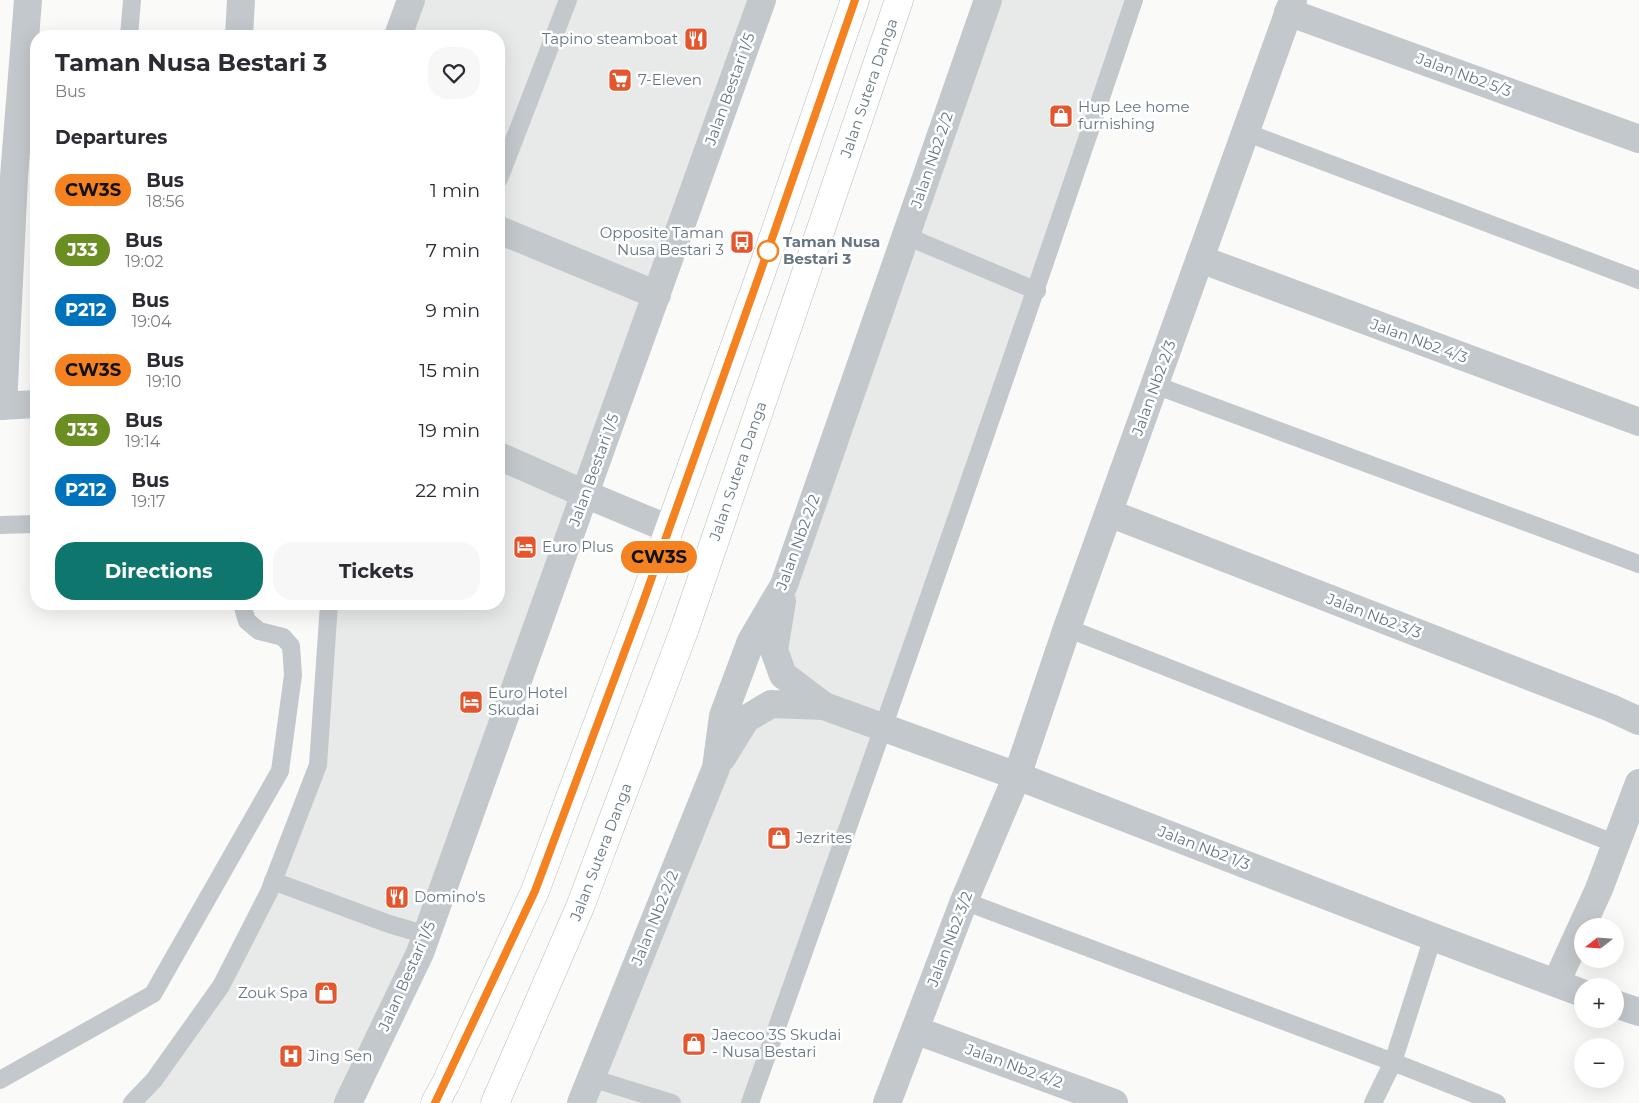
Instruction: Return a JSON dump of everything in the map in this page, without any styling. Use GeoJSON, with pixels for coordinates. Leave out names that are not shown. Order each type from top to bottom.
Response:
{"type":"FeatureCollection","features":[{"type":"Feature","properties":{"kind":"main road"},"geometry":{"type":"LineString","coordinates":[[435,1103],[535,891],[642,605],[855,0]]}},
{"type":"Feature","properties":{"kind":"main road","name":"Jalan Sutera Danga"},"geometry":{"type":"LineString","coordinates":[[495,1103],[580,907],[681,637],[899,0]]}},
{"type":"Feature","properties":{"kind":"street"},"geometry":{"type":"LineString","coordinates":[[28,0],[30,55],[7,178],[1,406],[30,404]]}},
{"type":"Feature","properties":{"kind":"street"},"geometry":{"type":"LineString","coordinates":[[239,30],[241,0]]}},
{"type":"Feature","properties":{"kind":"street"},"geometry":{"type":"LineString","coordinates":[[400,30],[411,0]]}},
{"type":"Feature","properties":{"kind":"street","name":"Jalan Bestari 1/5"},"geometry":{"type":"LineString","coordinates":[[348,1103],[420,953],[762,0]]}},
{"type":"Feature","properties":{"kind":"street","name":"Jalan Nb2 2/2"},"geometry":{"type":"LineString","coordinates":[[581,1103],[716,768],[723,716],[751,641],[784,585],[988,0]]}},
{"type":"Feature","properties":{"kind":"street","name":"Jalan Nb2 2/3"},"geometry":{"type":"LineString","coordinates":[[1017,776],[1067,628],[1290,6]]}},
{"type":"Feature","properties":{"kind":"street","name":"Jalan Nb2 5/3"},"geometry":{"type":"LineString","coordinates":[[1290,6],[1639,139]]}},
{"type":"Feature","properties":{"kind":"street"},"geometry":{"type":"LineString","coordinates":[[505,232],[656,295]]}},
{"type":"Feature","properties":{"kind":"street","name":"Jalan Nb2 4/3"},"geometry":{"type":"LineString","coordinates":[[1200,259],[1639,422]]}},
{"type":"Feature","properties":{"kind":"street"},"geometry":{"type":"LineString","coordinates":[[505,459],[669,529]]}},
{"type":"Feature","properties":{"kind":"street","name":"Jalan Nb2 3/3"},"geometry":{"type":"LineString","coordinates":[[1109,513],[1602,704],[1639,721]]}},
{"type":"Feature","properties":{"kind":"street","name":"Jalan Nb2 1/3"},"geometry":{"type":"LineString","coordinates":[[784,585],[774,650],[783,675],[824,706],[1017,776],[1574,990]]}},
{"type":"Feature","properties":{"kind":"street","name":"Jalan Nb2 1/3"},"geometry":{"type":"LineString","coordinates":[[716,768],[746,720],[771,704],[824,706]]}},
{"type":"Feature","properties":{"kind":"street","name":"Jalan Nb2 3/2"},"geometry":{"type":"LineString","coordinates":[[886,1103],[964,901],[1017,776]]}},
{"type":"Feature","properties":{"kind":"street"},"geometry":{"type":"LineString","coordinates":[[1556,984],[1599,889],[1639,783]]}},
{"type":"Feature","properties":{"kind":"street"},"geometry":{"type":"LineString","coordinates":[[1624,1007],[1639,1012]]}},
{"type":"Feature","properties":{"kind":"street","name":"Jalan Nb2 4/2"},"geometry":{"type":"LineString","coordinates":[[915,1030],[1114,1103]]}},
{"type":"Feature","properties":{"kind":"lane"},"geometry":{"type":"LineString","coordinates":[[130,30],[132,0]]}},
{"type":"Feature","properties":{"kind":"lane"},"geometry":{"type":"LineString","coordinates":[[505,163],[568,0]]}},
{"type":"Feature","properties":{"kind":"lane"},"geometry":{"type":"LineString","coordinates":[[750,1103],[884,728],[1036,291],[1134,0]]}},
{"type":"Feature","properties":{"kind":"lane"},"geometry":{"type":"LineString","coordinates":[[1245,132],[1639,280]]}},
{"type":"Feature","properties":{"kind":"lane"},"geometry":{"type":"LineString","coordinates":[[906,236],[1036,291]]}},
{"type":"Feature","properties":{"kind":"lane"},"geometry":{"type":"LineString","coordinates":[[1155,384],[1639,564]]}},
{"type":"Feature","properties":{"kind":"lane"},"geometry":{"type":"LineString","coordinates":[[0,524],[30,524]]}},
{"type":"Feature","properties":{"kind":"lane"},"geometry":{"type":"LineString","coordinates":[[0,1080],[153,994],[280,772],[293,675],[291,646],[283,637],[259,631],[247,620],[244,610]]}},
{"type":"Feature","properties":{"kind":"lane"},"geometry":{"type":"LineString","coordinates":[[132,1103],[154,1080],[221,986],[269,892],[318,765],[329,610]]}},
{"type":"Feature","properties":{"kind":"lane"},"geometry":{"type":"LineString","coordinates":[[1067,628],[1616,844]]}},
{"type":"Feature","properties":{"kind":"lane"},"geometry":{"type":"LineString","coordinates":[[273,881],[389,924],[426,935]]}},
{"type":"Feature","properties":{"kind":"lane"},"geometry":{"type":"LineString","coordinates":[[964,901],[1497,1103]]}},
{"type":"Feature","properties":{"kind":"lane"},"geometry":{"type":"LineString","coordinates":[[1373,1103],[1393,1062],[1433,937]]}},
{"type":"Feature","properties":{"kind":"lane"},"geometry":{"type":"LineString","coordinates":[[591,1078],[672,1103]]}},
{"type":"Feature","properties":{"kind":"shaded area"},"geometry":{"type":"Polygon","coordinates":[[[423,0],[751,0],[413,939],[335,1103],[142,1103],[230,987],[326,767],[337,610],[505,610],[505,30],[412,30],[423,0]]]}},
{"type":"Feature","properties":{"kind":"shaded area"},"geometry":{"type":"Polygon","coordinates":[[[1000,0],[1126,0],[881,716],[827,696],[792,668],[785,647],[795,584],[1000,0]]]}},
{"type":"Feature","properties":{"kind":"shaded area"},"geometry":{"type":"Polygon","coordinates":[[[773,715],[823,717],[874,735],[742,1103],[593,1103],[721,781],[753,727],[773,715]]]}},
{"type":"Feature","properties":{"kind":"bus line","name":"CW3S"},"geometry":{"type":"LineString","coordinates":[[435,1103],[535,891],[642,605],[855,0]]}},
{"type":"Feature","properties":{"kind":"place","name":"Tapino steamboat"},"geometry":{"type":"Point","coordinates":[696,39]}},
{"type":"Feature","properties":{"kind":"place","name":"7-Eleven"},"geometry":{"type":"Point","coordinates":[620,80]}},
{"type":"Feature","properties":{"kind":"place","name":"Hup Lee home furnishing"},"geometry":{"type":"Point","coordinates":[1061,116]}},
{"type":"Feature","properties":{"kind":"place","name":"Opposite Taman Nusa Bestari 3"},"geometry":{"type":"Point","coordinates":[742,242]}},
{"type":"Feature","properties":{"kind":"place","name":"Taman Nusa Bestari 3"},"geometry":{"type":"Point","coordinates":[768,251]}},
{"type":"Feature","properties":{"kind":"place","name":"Euro Plus"},"geometry":{"type":"Point","coordinates":[525,547]}},
{"type":"Feature","properties":{"kind":"place","name":"Euro Hotel Skudai"},"geometry":{"type":"Point","coordinates":[471,702]}},
{"type":"Feature","properties":{"kind":"place","name":"Jezrites"},"geometry":{"type":"Point","coordinates":[779,838]}},
{"type":"Feature","properties":{"kind":"place","name":"Domino's"},"geometry":{"type":"Point","coordinates":[397,897]}},
{"type":"Feature","properties":{"kind":"place","name":"Zouk Spa"},"geometry":{"type":"Point","coordinates":[326,993]}},
{"type":"Feature","properties":{"kind":"place","name":"Jaecoo 3S Skudai - Nusa Bestari"},"geometry":{"type":"Point","coordinates":[694,1044]}},
{"type":"Feature","properties":{"kind":"place","name":"Jing Sen"},"geometry":{"type":"Point","coordinates":[291,1056]}}]}
